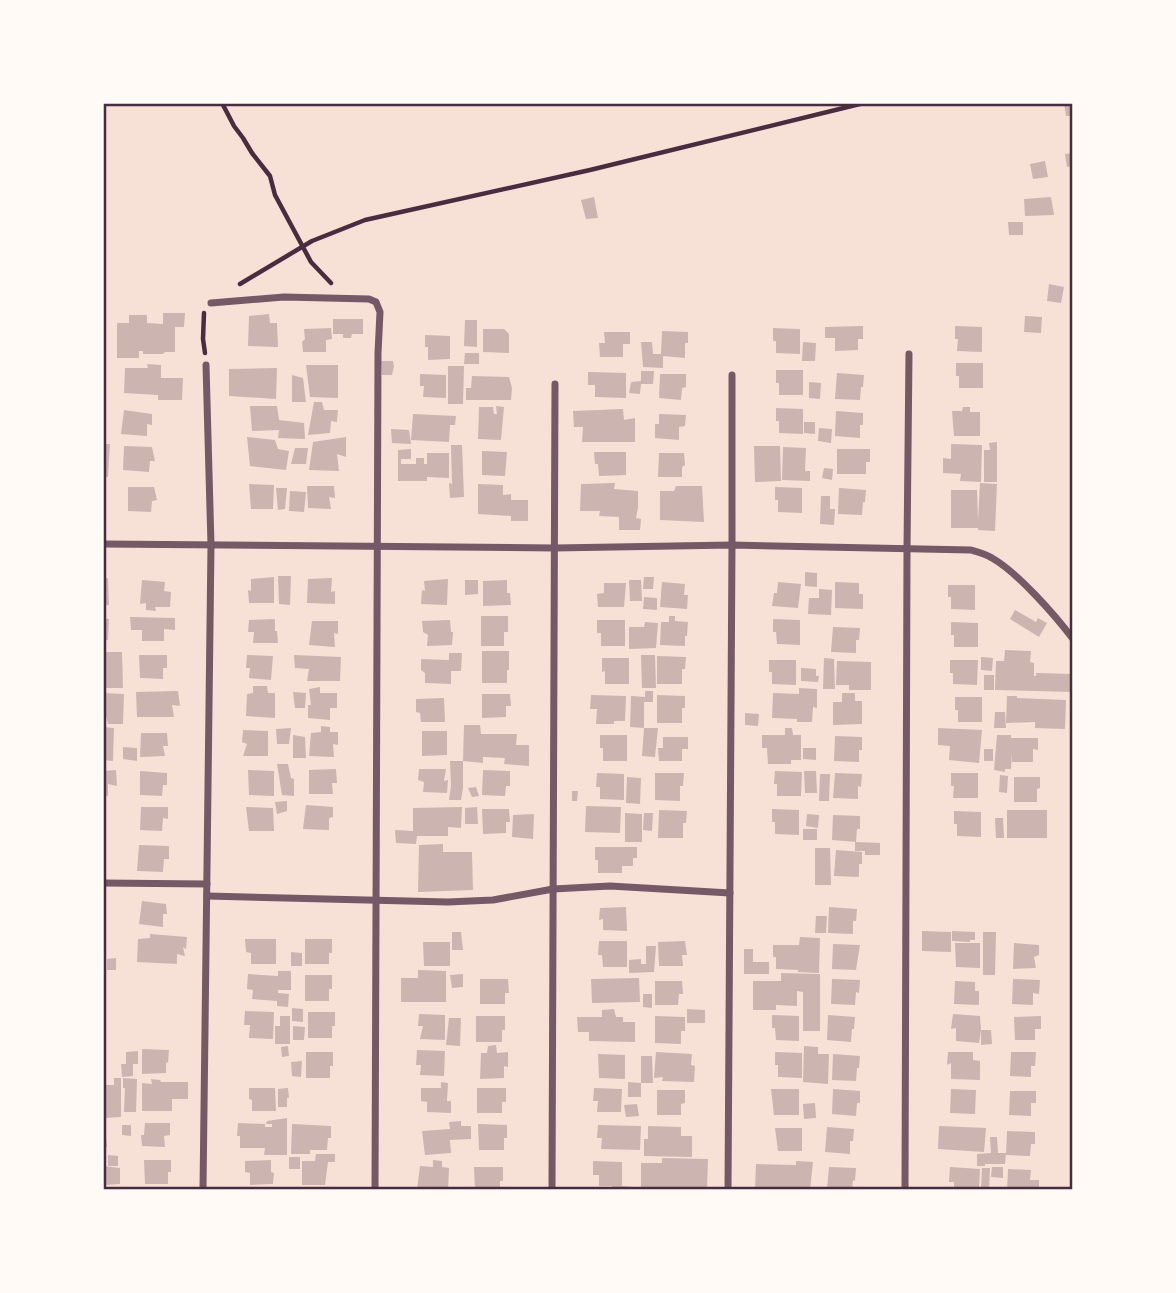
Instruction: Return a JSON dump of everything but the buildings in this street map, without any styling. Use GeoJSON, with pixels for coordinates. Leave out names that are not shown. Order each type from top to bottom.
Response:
{"type":"FeatureCollection","features":[{"type":"Feature","properties":{"kind":"street"},"geometry":{"type":"LineString","coordinates":[[211,303],[284,297],[348,298],[373,300],[380,312],[375,1190]]}},
{"type":"Feature","properties":{"kind":"street"},"geometry":{"type":"LineString","coordinates":[[905,1190],[909,354]]}},
{"type":"Feature","properties":{"kind":"street"},"geometry":{"type":"LineString","coordinates":[[204,1190],[211,545],[206,365]]}},
{"type":"Feature","properties":{"kind":"street"},"geometry":{"type":"LineString","coordinates":[[728,1190],[732,375]]}},
{"type":"Feature","properties":{"kind":"street"},"geometry":{"type":"LineString","coordinates":[[552,1190],[555,384]]}},
{"type":"Feature","properties":{"kind":"street"},"geometry":{"type":"LineString","coordinates":[[103,544],[555,548],[732,545],[971,550],[1002,565],[1055,616],[1073,639]]}},
{"type":"Feature","properties":{"kind":"street"},"geometry":{"type":"LineString","coordinates":[[103,883],[207,884]]}},
{"type":"Feature","properties":{"kind":"street"},"geometry":{"type":"LineString","coordinates":[[206,896],[448,902],[493,900],[554,889],[610,887],[730,893]]}},
{"type":"Feature","properties":{"kind":"path"},"geometry":{"type":"LineString","coordinates":[[222,103],[234,126],[270,176],[275,195],[317,269],[348,298]]}},
{"type":"Feature","properties":{"kind":"path"},"geometry":{"type":"LineString","coordinates":[[206,365],[203,316],[219,295],[313,241],[365,220],[590,170],[864,103]]}}]}
